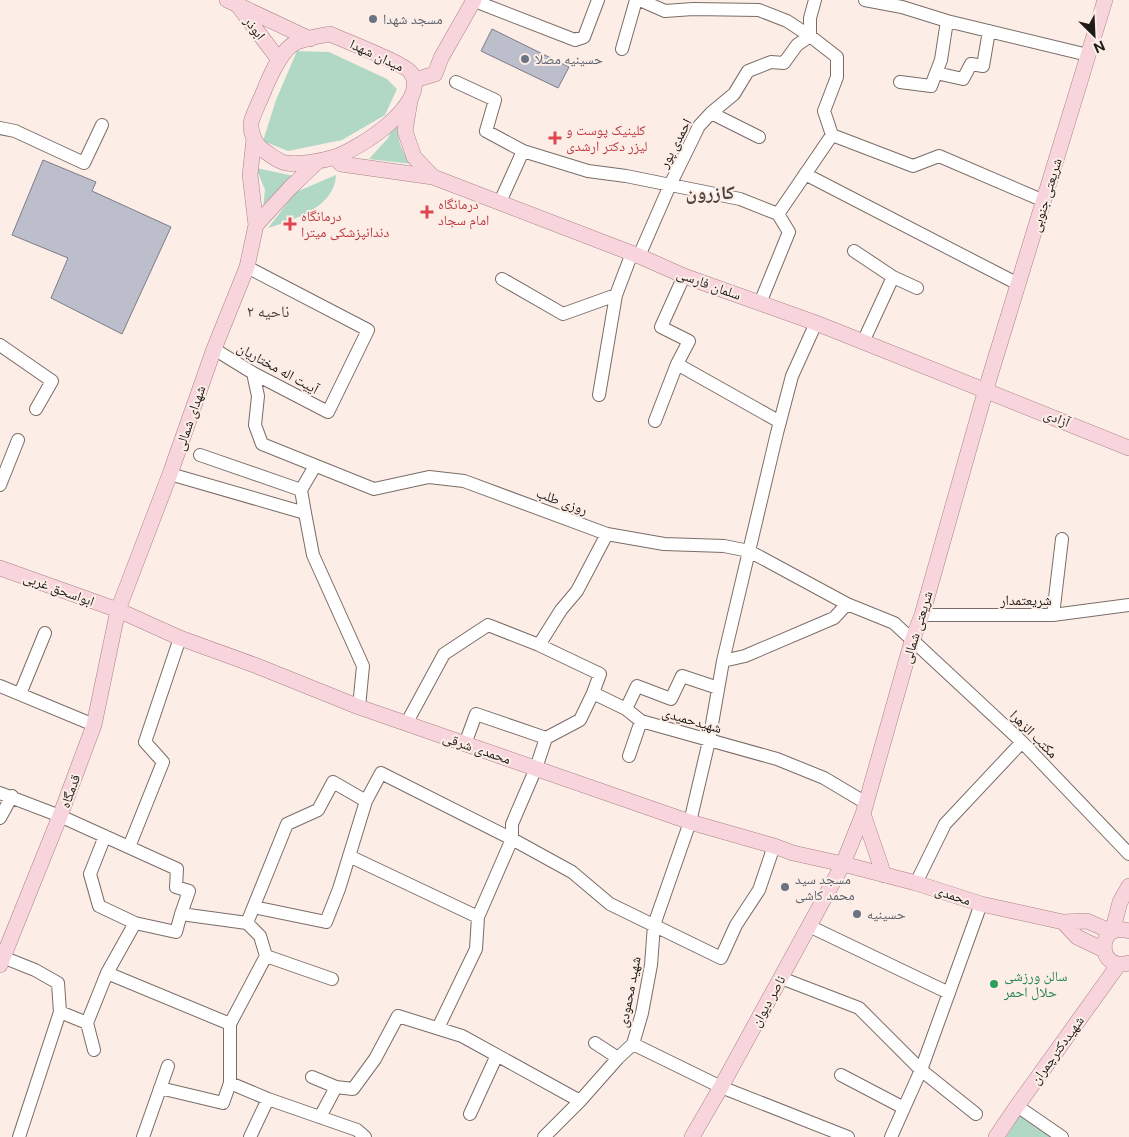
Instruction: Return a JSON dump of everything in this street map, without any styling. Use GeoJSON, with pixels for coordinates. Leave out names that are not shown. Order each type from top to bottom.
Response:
{"type":"FeatureCollection","features":[{"type":"Feature","properties":{"kind":"main road"},"geometry":{"type":"LineString","coordinates":[[415,78],[418,79],[435,74],[441,58],[473,0]]}},
{"type":"Feature","properties":{"kind":"main road","name":"شریعتی جنوبی"},"geometry":{"type":"LineString","coordinates":[[986,389],[1105,0]]}},
{"type":"Feature","properties":{"kind":"main road"},"geometry":{"type":"LineString","coordinates":[[233,3],[310,38]]}},
{"type":"Feature","properties":{"kind":"main road","name":"ابوذر"},"geometry":{"type":"LineString","coordinates":[[233,3],[279,60]]}},
{"type":"Feature","properties":{"kind":"main road","name":"میدان شهدا"},"geometry":{"type":"LineString","coordinates":[[256,225],[250,174],[254,139],[251,123],[272,72],[287,49],[295,43],[330,34],[406,67],[415,78],[415,90],[410,101]]}},
{"type":"Feature","properties":{"kind":"main road"},"geometry":{"type":"LineString","coordinates":[[254,139],[260,149],[285,163],[318,162],[354,149],[371,139],[410,101]]}},
{"type":"Feature","properties":{"kind":"main road","name":"سلمان فارسی"},"geometry":{"type":"LineString","coordinates":[[410,101],[405,131],[414,157],[433,177]]}},
{"type":"Feature","properties":{"kind":"main road","name":"سلمان فارسی"},"geometry":{"type":"LineString","coordinates":[[335,157],[341,164],[433,177],[635,254],[684,276],[816,323],[986,389]]}},
{"type":"Feature","properties":{"kind":"main road"},"geometry":{"type":"LineString","coordinates":[[256,225],[290,188],[318,162]]}},
{"type":"Feature","properties":{"kind":"main road","name":"شهدای شمالی"},"geometry":{"type":"LineString","coordinates":[[118,610],[170,474],[214,349],[248,267],[256,225]]}},
{"type":"Feature","properties":{"kind":"main road","name":"آزادی"},"geometry":{"type":"LineString","coordinates":[[986,389],[1129,448]]}},
{"type":"Feature","properties":{"kind":"main road","name":"شریعتی شمالی"},"geometry":{"type":"LineString","coordinates":[[843,864],[864,808],[986,389]]}},
{"type":"Feature","properties":{"kind":"main road","name":"ابواسحق غربی"},"geometry":{"type":"LineString","coordinates":[[0,568],[118,610]]}},
{"type":"Feature","properties":{"kind":"main road","name":"محمدی شرقی"},"geometry":{"type":"LineString","coordinates":[[118,610],[180,638],[406,724],[690,822],[793,853],[843,864]]}},
{"type":"Feature","properties":{"kind":"main road","name":"قدمگاه"},"geometry":{"type":"LineString","coordinates":[[1,960],[60,816],[94,725],[118,610]]}},
{"type":"Feature","properties":{"kind":"main road"},"geometry":{"type":"LineString","coordinates":[[864,808],[884,875]]}},
{"type":"Feature","properties":{"kind":"main road","name":"محمدی"},"geometry":{"type":"LineString","coordinates":[[843,864],[916,883],[980,904],[1063,922],[1087,921],[1112,932]]}},
{"type":"Feature","properties":{"kind":"main road","name":"ناصر دیوان"},"geometry":{"type":"LineString","coordinates":[[692,1137],[721,1088],[843,864]]}},
{"type":"Feature","properties":{"kind":"main road"},"geometry":{"type":"LineString","coordinates":[[1104,950],[1105,941],[1112,932],[1120,902],[1129,886]]}},
{"type":"Feature","properties":{"kind":"main road"},"geometry":{"type":"LineString","coordinates":[[1063,922],[1077,937],[1104,950],[1108,957],[1126,964]]}},
{"type":"Feature","properties":{"kind":"main road"},"geometry":{"type":"LineString","coordinates":[[1112,932],[1120,929],[1129,931]]}},
{"type":"Feature","properties":{"kind":"main road","name":"شهیددکترچمران"},"geometry":{"type":"LineString","coordinates":[[996,1137],[1017,1106],[1126,964]]}},
{"type":"Feature","properties":{"kind":"street"},"geometry":{"type":"LineString","coordinates":[[473,0],[575,40],[584,37],[598,0]]}},
{"type":"Feature","properties":{"kind":"street"},"geometry":{"type":"LineString","coordinates":[[622,49],[636,0]]}},
{"type":"Feature","properties":{"kind":"street"},"geometry":{"type":"LineString","coordinates":[[640,0],[665,11],[693,9],[758,10],[787,21],[810,36],[837,58],[837,77],[824,110],[832,135]]}},
{"type":"Feature","properties":{"kind":"street"},"geometry":{"type":"LineString","coordinates":[[810,36],[810,18],[815,0]]}},
{"type":"Feature","properties":{"kind":"street"},"geometry":{"type":"LineString","coordinates":[[865,0],[902,7],[947,21],[1088,55]]}},
{"type":"Feature","properties":{"kind":"street"},"geometry":{"type":"LineString","coordinates":[[900,82],[931,86],[940,60],[947,21]]}},
{"type":"Feature","properties":{"kind":"street"},"geometry":{"type":"LineString","coordinates":[[936,73],[964,79],[971,64],[983,66],[989,31]]}},
{"type":"Feature","properties":{"kind":"street","name":"احمدی پور"},"geometry":{"type":"LineString","coordinates":[[599,394],[616,295],[699,126],[734,94],[748,71],[771,62],[784,63],[797,46],[810,36]]}},
{"type":"Feature","properties":{"kind":"street"},"geometry":{"type":"LineString","coordinates":[[456,82],[496,100],[486,131],[523,151],[588,171],[626,176],[740,199],[778,214],[789,232],[760,303]]}},
{"type":"Feature","properties":{"kind":"street"},"geometry":{"type":"LineString","coordinates":[[711,113],[759,137]]}},
{"type":"Feature","properties":{"kind":"street"},"geometry":{"type":"LineString","coordinates":[[0,128],[15,132],[84,163],[102,125]]}},
{"type":"Feature","properties":{"kind":"street"},"geometry":{"type":"LineString","coordinates":[[778,214],[832,135]]}},
{"type":"Feature","properties":{"kind":"street"},"geometry":{"type":"LineString","coordinates":[[832,135],[913,166],[939,156],[1044,201]]}},
{"type":"Feature","properties":{"kind":"street"},"geometry":{"type":"LineString","coordinates":[[500,202],[523,151]]}},
{"type":"Feature","properties":{"kind":"street"},"geometry":{"type":"LineString","coordinates":[[805,174],[1018,284]]}},
{"type":"Feature","properties":{"kind":"street"},"geometry":{"type":"LineString","coordinates":[[854,251],[893,277],[917,288]]}},
{"type":"Feature","properties":{"kind":"street","name":"آییت اله مختاریان"},"geometry":{"type":"LineString","coordinates":[[214,349],[253,373],[328,412],[368,330],[248,267]]}},
{"type":"Feature","properties":{"kind":"street"},"geometry":{"type":"LineString","coordinates":[[655,421],[677,364],[689,341],[661,327],[684,276]]}},
{"type":"Feature","properties":{"kind":"street"},"geometry":{"type":"LineString","coordinates":[[863,342],[893,277]]}},
{"type":"Feature","properties":{"kind":"street"},"geometry":{"type":"LineString","coordinates":[[502,279],[563,314],[616,295]]}},
{"type":"Feature","properties":{"kind":"street","name":"شهید محمودی"},"geometry":{"type":"LineString","coordinates":[[544,1137],[633,1044],[642,1013],[651,965],[654,925],[690,822],[709,741],[723,661],[780,422],[792,376],[816,323]]}},
{"type":"Feature","properties":{"kind":"street"},"geometry":{"type":"LineString","coordinates":[[0,345],[52,382],[36,409]]}},
{"type":"Feature","properties":{"kind":"street"},"geometry":{"type":"LineString","coordinates":[[677,364],[780,422]]}},
{"type":"Feature","properties":{"kind":"street","name":"روزی طلب"},"geometry":{"type":"LineString","coordinates":[[253,373],[258,396],[254,425],[262,444],[315,466],[374,489],[429,477],[464,481],[607,534],[664,544],[724,546],[749,552],[847,604],[894,623],[912,641]]}},
{"type":"Feature","properties":{"kind":"street"},"geometry":{"type":"LineString","coordinates":[[0,485],[18,440]]}},
{"type":"Feature","properties":{"kind":"street"},"geometry":{"type":"LineString","coordinates":[[200,455],[300,490]]}},
{"type":"Feature","properties":{"kind":"street"},"geometry":{"type":"LineString","coordinates":[[315,466],[300,490],[313,555],[363,666],[359,707]]}},
{"type":"Feature","properties":{"kind":"street"},"geometry":{"type":"LineString","coordinates":[[170,474],[305,513]]}},
{"type":"Feature","properties":{"kind":"street"},"geometry":{"type":"LineString","coordinates":[[538,645],[576,591],[607,534]]}},
{"type":"Feature","properties":{"kind":"street"},"geometry":{"type":"LineString","coordinates":[[1053,615],[1062,539]]}},
{"type":"Feature","properties":{"kind":"street"},"geometry":{"type":"LineString","coordinates":[[723,661],[745,656],[834,618],[847,604]]}},
{"type":"Feature","properties":{"kind":"street","name":"شریعتمدار"},"geometry":{"type":"LineString","coordinates":[[922,614],[1053,615],[1129,605]]}},
{"type":"Feature","properties":{"kind":"street"},"geometry":{"type":"LineString","coordinates":[[406,724],[444,654],[488,625],[538,645],[600,674],[580,720],[546,738],[536,768],[512,824],[512,839],[478,917],[476,949],[438,1028]]}},
{"type":"Feature","properties":{"kind":"street"},"geometry":{"type":"LineString","coordinates":[[20,694],[45,633]]}},
{"type":"Feature","properties":{"kind":"street"},"geometry":{"type":"LineString","coordinates":[[129,847],[163,762],[145,742],[180,638]]}},
{"type":"Feature","properties":{"kind":"street","name":"مکتب الزهرا"},"geometry":{"type":"LineString","coordinates":[[912,641],[1022,742],[1129,854]]}},
{"type":"Feature","properties":{"kind":"street"},"geometry":{"type":"LineString","coordinates":[[626,709],[637,686],[671,699],[682,676],[718,688]]}},
{"type":"Feature","properties":{"kind":"street"},"geometry":{"type":"LineString","coordinates":[[0,686],[94,725]]}},
{"type":"Feature","properties":{"kind":"street","name":"شهیدحمیدی"},"geometry":{"type":"LineString","coordinates":[[593,693],[626,709],[641,721],[777,759],[824,778],[864,808]]}},
{"type":"Feature","properties":{"kind":"street"},"geometry":{"type":"LineString","coordinates":[[465,744],[476,714],[546,738]]}},
{"type":"Feature","properties":{"kind":"street"},"geometry":{"type":"LineString","coordinates":[[629,756],[641,721]]}},
{"type":"Feature","properties":{"kind":"street"},"geometry":{"type":"LineString","coordinates":[[916,883],[945,824],[1022,742]]}},
{"type":"Feature","properties":{"kind":"street"},"geometry":{"type":"LineString","coordinates":[[254,907],[326,922],[339,889],[366,802],[381,774],[512,839],[572,872],[610,904],[721,958],[736,925],[759,890],[774,846]]}},
{"type":"Feature","properties":{"kind":"street"},"geometry":{"type":"LineString","coordinates":[[247,922],[287,824],[318,810],[333,782],[366,802]]}},
{"type":"Feature","properties":{"kind":"street"},"geometry":{"type":"LineString","coordinates":[[0,818],[6,794],[60,816],[105,836],[177,869],[176,887],[189,891],[176,932],[136,922],[99,906],[90,874],[105,836]]}},
{"type":"Feature","properties":{"kind":"street"},"geometry":{"type":"LineString","coordinates":[[349,856],[478,917]]}},
{"type":"Feature","properties":{"kind":"street"},"geometry":{"type":"LineString","coordinates":[[891,1137],[921,1070],[980,904]]}},
{"type":"Feature","properties":{"kind":"street"},"geometry":{"type":"LineString","coordinates":[[160,1088],[223,1103],[230,1083],[230,1024],[266,956],[260,936],[247,922],[181,914]]}},
{"type":"Feature","properties":{"kind":"street"},"geometry":{"type":"LineString","coordinates":[[94,1050],[87,1023],[107,973],[136,922]]}},
{"type":"Feature","properties":{"kind":"street"},"geometry":{"type":"LineString","coordinates":[[809,926],[949,993]]}},
{"type":"Feature","properties":{"kind":"street"},"geometry":{"type":"LineString","coordinates":[[266,956],[332,979]]}},
{"type":"Feature","properties":{"kind":"street"},"geometry":{"type":"LineString","coordinates":[[1,960],[36,970],[58,983],[60,1012],[20,1137]]}},
{"type":"Feature","properties":{"kind":"street"},"geometry":{"type":"LineString","coordinates":[[107,973],[230,1024]]}},
{"type":"Feature","properties":{"kind":"street"},"geometry":{"type":"LineString","coordinates":[[781,978],[858,1008],[921,1070],[976,1114]]}},
{"type":"Feature","properties":{"kind":"street"},"geometry":{"type":"LineString","coordinates":[[60,1012],[87,1023]]}},
{"type":"Feature","properties":{"kind":"street"},"geometry":{"type":"LineString","coordinates":[[312,1077],[336,1087],[353,1089],[375,1059],[398,1016],[462,1036],[580,1100]]}},
{"type":"Feature","properties":{"kind":"street"},"geometry":{"type":"LineString","coordinates":[[595,1043],[618,1058]]}},
{"type":"Feature","properties":{"kind":"street"},"geometry":{"type":"LineString","coordinates":[[633,1044],[721,1088],[848,1137]]}},
{"type":"Feature","properties":{"kind":"street"},"geometry":{"type":"LineString","coordinates":[[470,1114],[497,1055]]}},
{"type":"Feature","properties":{"kind":"street"},"geometry":{"type":"LineString","coordinates":[[143,1137],[168,1066]]}},
{"type":"Feature","properties":{"kind":"street"},"geometry":{"type":"LineString","coordinates":[[842,1076],[904,1108]]}},
{"type":"Feature","properties":{"kind":"street"},"geometry":{"type":"LineString","coordinates":[[230,1083],[268,1099],[357,1130],[364,1137]]}},
{"type":"Feature","properties":{"kind":"street"},"geometry":{"type":"LineString","coordinates":[[320,1117],[336,1087]]}},
{"type":"Feature","properties":{"kind":"street"},"geometry":{"type":"LineString","coordinates":[[250,1137],[268,1099]]}},
{"type":"Feature","properties":{"kind":"street"},"geometry":{"type":"LineString","coordinates":[[1017,1106],[1062,1137]]}},
{"type":"Feature","properties":{"kind":"green space"},"geometry":{"type":"Polygon","coordinates":[[[297,51],[329,52],[387,79],[397,89],[385,115],[342,140],[288,151],[263,141],[276,100],[297,51]]]}},
{"type":"Feature","properties":{"kind":"green space"},"geometry":{"type":"Polygon","coordinates":[[[397,119],[400,143],[412,164],[369,159],[388,138],[397,119]]]}},
{"type":"Feature","properties":{"kind":"green space"},"geometry":{"type":"Polygon","coordinates":[[[256,168],[294,176],[263,209],[265,190],[256,168]]]}},
{"type":"Feature","properties":{"kind":"green space"},"geometry":{"type":"Polygon","coordinates":[[[336,175],[334,186],[329,196],[321,204],[301,216],[268,228],[296,192],[336,175]]]}},
{"type":"Feature","properties":{"kind":"green space"},"geometry":{"type":"Polygon","coordinates":[[[1019,1116],[1050,1137],[1006,1137],[1019,1116]]]}},
{"type":"Feature","properties":{"kind":"building","name":"حسینیه مصلا"},"geometry":{"type":"Polygon","coordinates":[[[492,29],[569,67],[558,88],[481,51],[492,29]]]}},
{"type":"Feature","properties":{"kind":"building"},"geometry":{"type":"Polygon","coordinates":[[[43,160],[96,182],[92,191],[171,227],[122,334],[51,298],[68,258],[12,235],[43,160]]]}},
{"type":"Feature","properties":{"kind":"place","name":"مسجد شهدا"},"geometry":{"type":"Point","coordinates":[373,19]}},
{"type":"Feature","properties":{"kind":"place","name":"حسینیه مصلا"},"geometry":{"type":"Point","coordinates":[525,59]}},
{"type":"Feature","properties":{"kind":"place","name":"کلینیک پوست و لیزر دکتر ارشدی"},"geometry":{"type":"Point","coordinates":[555,138]}},
{"type":"Feature","properties":{"kind":"place","name":"درمانگاه امام سجاد"},"geometry":{"type":"Point","coordinates":[427,212]}},
{"type":"Feature","properties":{"kind":"place","name":"درمانگاه دندانپزشکی میترا"},"geometry":{"type":"Point","coordinates":[290,224]}},
{"type":"Feature","properties":{"kind":"place","name":"مسجد سید محمد کاشی"},"geometry":{"type":"Point","coordinates":[785,887]}},
{"type":"Feature","properties":{"kind":"place","name":"حسینیه"},"geometry":{"type":"Point","coordinates":[857,914]}},
{"type":"Feature","properties":{"kind":"place","name":"سالن ورزشی حلال احمر"},"geometry":{"type":"Point","coordinates":[994,984]}},
{"type":"Feature","properties":{"kind":"district","name":"کازرون"},"geometry":{"type":"Point","coordinates":[710,192]}},
{"type":"Feature","properties":{"kind":"district","name":"ناحیه ۲"},"geometry":{"type":"Point","coordinates":[268,311]}}]}
